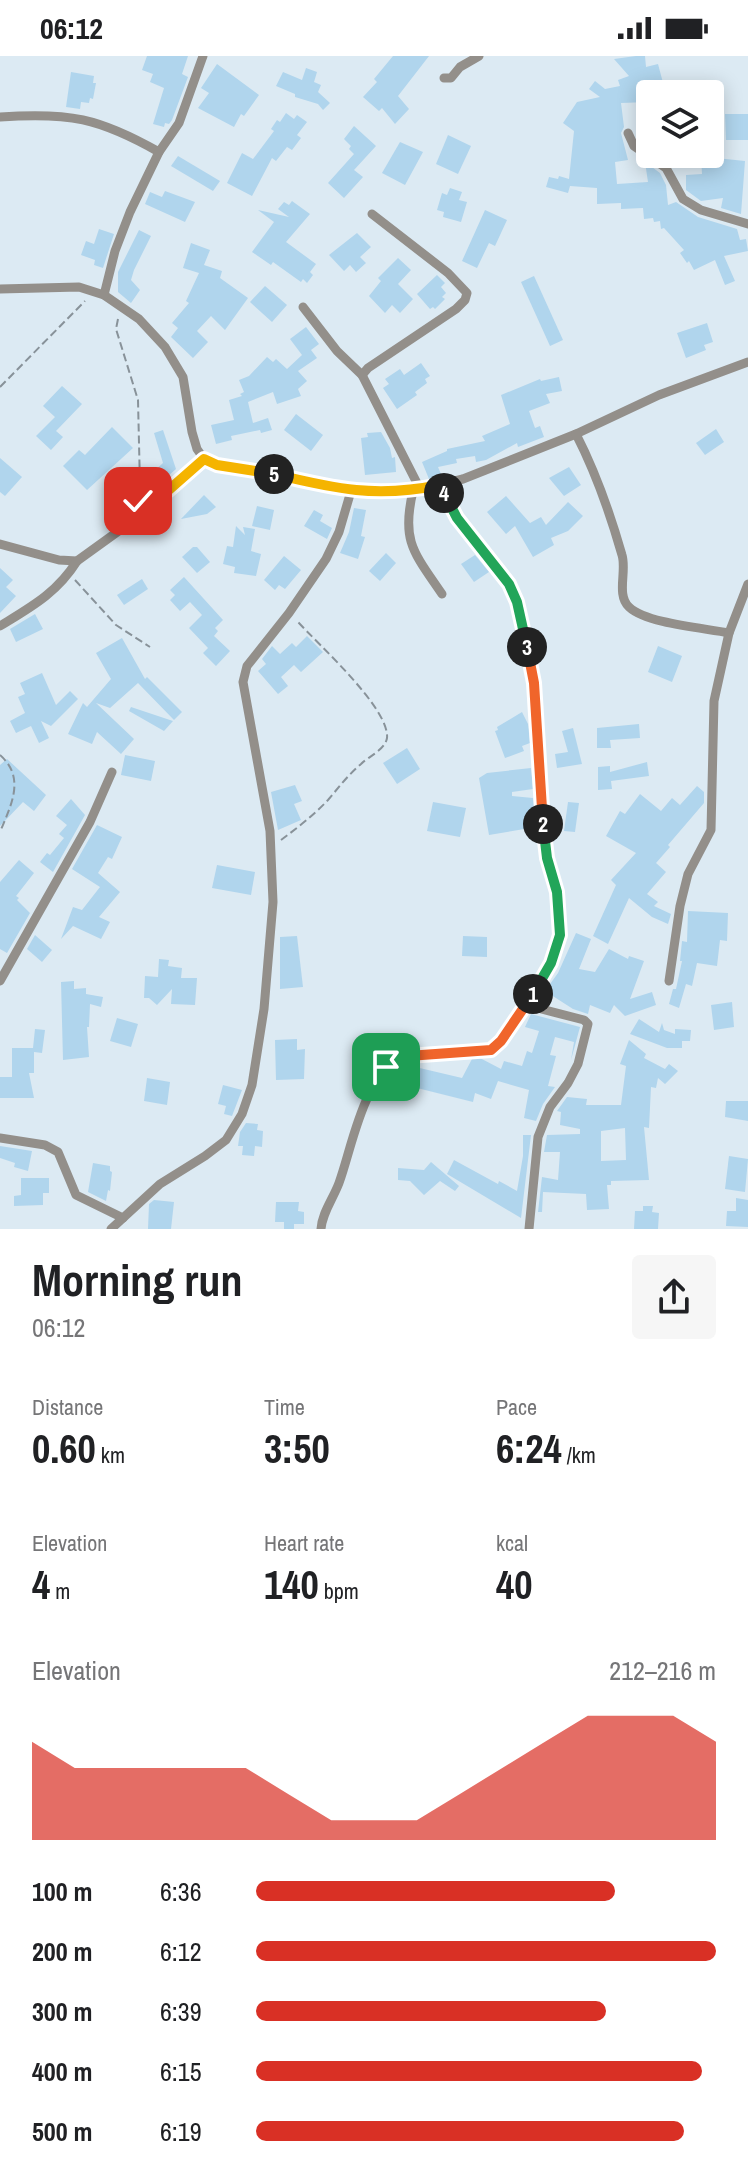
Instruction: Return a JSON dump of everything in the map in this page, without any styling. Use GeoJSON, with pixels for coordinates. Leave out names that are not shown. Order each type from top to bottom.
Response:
{"type":"FeatureCollection","features":[{"type":"Feature","properties":{"kind":"street"},"geometry":{"type":"LineString","coordinates":[[104,295],[115,251],[159,152],[179,123],[203,56]]}},
{"type":"Feature","properties":{"kind":"street"},"geometry":{"type":"LineString","coordinates":[[444,78],[451,78],[460,67],[479,56]]}},
{"type":"Feature","properties":{"kind":"street"},"geometry":{"type":"LineString","coordinates":[[0,117],[48,115],[91,121],[121,131],[159,152]]}},
{"type":"Feature","properties":{"kind":"street"},"geometry":{"type":"LineString","coordinates":[[628,133],[634,146],[666,168],[683,199],[720,217],[748,224]]}},
{"type":"Feature","properties":{"kind":"street"},"geometry":{"type":"LineString","coordinates":[[362,375],[456,309],[467,293],[448,273],[372,214]]}},
{"type":"Feature","properties":{"kind":"street"},"geometry":{"type":"LineString","coordinates":[[0,289],[64,286],[104,295],[139,319],[165,347],[183,377],[192,432],[204,459],[217,465],[351,491],[375,493],[440,485],[520,458],[659,395],[748,362]]}},
{"type":"Feature","properties":{"kind":"street"},"geometry":{"type":"LineString","coordinates":[[303,307],[337,351],[362,375],[417,490],[406,527],[420,559],[442,594]]}},
{"type":"Feature","properties":{"kind":"street"},"geometry":{"type":"LineString","coordinates":[[576,434],[605,497],[624,563],[622,596],[629,608],[675,624],[729,633]]}},
{"type":"Feature","properties":{"kind":"street"},"geometry":{"type":"LineString","coordinates":[[0,626],[44,600],[77,561],[138,517],[204,459]]}},
{"type":"Feature","properties":{"kind":"street"},"geometry":{"type":"LineString","coordinates":[[321,1229],[356,1129],[376,1081],[386,1067],[408,1056],[491,1050],[526,1005],[551,963],[560,935],[559,905],[547,858],[542,816],[534,683],[517,602],[509,584],[457,518],[440,485]]}},
{"type":"Feature","properties":{"kind":"street"},"geometry":{"type":"LineString","coordinates":[[111,1229],[160,1184],[226,1140],[242,1114],[252,1085],[264,1009],[273,902],[270,831],[243,682],[247,666],[289,613],[332,546],[351,491]]}},
{"type":"Feature","properties":{"kind":"street"},"geometry":{"type":"LineString","coordinates":[[0,544],[59,560],[77,561]]}},
{"type":"Feature","properties":{"kind":"street"},"geometry":{"type":"LineString","coordinates":[[669,981],[688,874],[711,830],[714,701],[729,633],[748,584]]}},
{"type":"Feature","properties":{"kind":"street"},"geometry":{"type":"LineString","coordinates":[[0,981],[90,822],[112,772]]}},
{"type":"Feature","properties":{"kind":"street"},"geometry":{"type":"LineString","coordinates":[[526,1005],[584,1020],[588,1024],[578,1064],[550,1107],[538,1137],[529,1229]]}},
{"type":"Feature","properties":{"kind":"street"},"geometry":{"type":"LineString","coordinates":[[0,1138],[45,1145],[58,1152],[76,1195],[123,1218]]}},
{"type":"Feature","properties":{"kind":"path"},"geometry":{"type":"LineString","coordinates":[[0,387],[93,291]]}},
{"type":"Feature","properties":{"kind":"path"},"geometry":{"type":"LineString","coordinates":[[121,306],[116,329],[138,400],[138,517]]}},
{"type":"Feature","properties":{"kind":"path"},"geometry":{"type":"LineString","coordinates":[[69,573],[116,625],[150,647]]}},
{"type":"Feature","properties":{"kind":"path"},"geometry":{"type":"LineString","coordinates":[[271,849],[312,815],[340,783],[381,748],[386,743],[387,734],[379,710],[289,613]]}},
{"type":"Feature","properties":{"kind":"path"},"geometry":{"type":"LineString","coordinates":[[0,755],[13,768],[16,777],[0,832]]}},
{"type":"Feature","properties":{"kind":"building"},"geometry":{"type":"Polygon","coordinates":[[[147,56],[188,56],[182,74],[188,77],[172,120],[164,127],[153,124],[164,88],[150,82],[153,74],[142,70],[147,56]]]}},
{"type":"Feature","properties":{"kind":"building"},"geometry":{"type":"Polygon","coordinates":[[[393,56],[429,56],[398,96],[409,109],[395,124],[382,108],[379,111],[363,97],[377,82],[374,79],[393,56]]]}},
{"type":"Feature","properties":{"kind":"building"},"geometry":{"type":"Polygon","coordinates":[[[645,56],[646,67],[658,64],[662,80],[636,80],[636,102],[621,103],[624,127],[621,133],[628,160],[615,162],[617,184],[648,182],[646,168],[653,168],[660,173],[666,185],[668,205],[676,202],[698,217],[737,229],[740,240],[746,239],[748,251],[724,256],[735,281],[725,285],[715,260],[694,270],[680,253],[684,250],[664,228],[661,229],[660,221],[644,219],[643,208],[621,209],[621,203],[597,204],[597,188],[570,186],[568,193],[546,187],[549,177],[569,179],[574,131],[563,123],[577,102],[600,97],[589,89],[595,81],[605,89],[620,86],[618,80],[629,76],[614,59],[645,56]]]}},
{"type":"Feature","properties":{"kind":"building"},"geometry":{"type":"Polygon","coordinates":[[[217,64],[259,95],[244,116],[241,114],[234,127],[198,108],[209,93],[201,88],[217,64]]]}},
{"type":"Feature","properties":{"kind":"building"},"geometry":{"type":"Polygon","coordinates":[[[306,68],[317,72],[314,82],[321,85],[318,92],[330,103],[323,110],[318,104],[295,97],[295,94],[276,86],[283,72],[302,80],[306,68]]]}},
{"type":"Feature","properties":{"kind":"building"},"geometry":{"type":"Polygon","coordinates":[[[71,72],[94,76],[93,83],[96,83],[93,99],[90,98],[89,103],[81,102],[80,109],[66,107],[71,72]]]}},
{"type":"Feature","properties":{"kind":"building"},"geometry":{"type":"Polygon","coordinates":[[[286,113],[294,119],[297,115],[307,122],[297,135],[301,138],[292,150],[287,147],[276,161],[272,158],[252,196],[227,183],[242,153],[253,159],[274,131],[271,129],[277,120],[280,122],[286,113]]]}},
{"type":"Feature","properties":{"kind":"building"},"geometry":{"type":"Polygon","coordinates":[[[725,114],[748,114],[748,140],[726,140],[725,114]]]}},
{"type":"Feature","properties":{"kind":"building"},"geometry":{"type":"Polygon","coordinates":[[[354,126],[376,146],[354,170],[363,177],[344,198],[328,183],[354,154],[344,139],[354,126]]]}},
{"type":"Feature","properties":{"kind":"building"},"geometry":{"type":"Polygon","coordinates":[[[448,135],[471,146],[458,174],[436,164],[448,135]]]}},
{"type":"Feature","properties":{"kind":"building"},"geometry":{"type":"Polygon","coordinates":[[[400,142],[423,152],[405,185],[382,173],[400,142]]]}},
{"type":"Feature","properties":{"kind":"building"},"geometry":{"type":"Polygon","coordinates":[[[178,156],[220,181],[213,191],[171,166],[178,156]]]}},
{"type":"Feature","properties":{"kind":"building"},"geometry":{"type":"Polygon","coordinates":[[[724,159],[745,161],[741,214],[721,208],[723,198],[701,201],[686,190],[686,175],[702,174],[702,168],[724,168],[724,159]]]}},
{"type":"Feature","properties":{"kind":"building"},"geometry":{"type":"Polygon","coordinates":[[[450,188],[462,192],[459,200],[467,202],[461,222],[443,217],[444,212],[437,210],[442,193],[447,195],[450,188]]]}},
{"type":"Feature","properties":{"kind":"building"},"geometry":{"type":"Polygon","coordinates":[[[165,191],[195,202],[185,222],[145,204],[150,192],[162,197],[165,191]]]}},
{"type":"Feature","properties":{"kind":"building"},"geometry":{"type":"Polygon","coordinates":[[[292,201],[310,214],[286,242],[316,264],[307,283],[252,252],[274,222],[258,210],[289,217],[278,209],[284,202],[289,205],[292,201]]]}},
{"type":"Feature","properties":{"kind":"building"},"geometry":{"type":"Polygon","coordinates":[[[485,210],[507,220],[495,246],[489,243],[477,268],[462,261],[485,210]]]}},
{"type":"Feature","properties":{"kind":"building"},"geometry":{"type":"Polygon","coordinates":[[[99,229],[114,234],[103,268],[94,265],[95,260],[81,255],[86,241],[94,244],[99,229]]]}},
{"type":"Feature","properties":{"kind":"building"},"geometry":{"type":"Polygon","coordinates":[[[139,230],[151,236],[131,280],[140,290],[131,303],[118,292],[118,272],[139,230]]]}},
{"type":"Feature","properties":{"kind":"building"},"geometry":{"type":"Polygon","coordinates":[[[357,233],[371,247],[360,257],[366,263],[356,272],[350,265],[344,271],[329,255],[357,233]]]}},
{"type":"Feature","properties":{"kind":"building"},"geometry":{"type":"Polygon","coordinates":[[[191,243],[210,250],[204,265],[222,271],[220,278],[248,298],[225,330],[211,316],[197,331],[208,342],[193,358],[171,337],[178,328],[172,323],[189,303],[186,301],[199,273],[183,268],[191,243]]]}},
{"type":"Feature","properties":{"kind":"building"},"geometry":{"type":"Polygon","coordinates":[[[398,258],[411,270],[398,284],[413,299],[400,313],[392,305],[385,313],[369,296],[381,281],[378,278],[398,258]]]}},
{"type":"Feature","properties":{"kind":"building"},"geometry":{"type":"Polygon","coordinates":[[[437,275],[445,283],[441,287],[446,293],[442,297],[445,299],[435,309],[430,309],[417,294],[437,275]]]}},
{"type":"Feature","properties":{"kind":"building"},"geometry":{"type":"Polygon","coordinates":[[[534,276],[563,340],[550,346],[521,282],[534,276]]]}},
{"type":"Feature","properties":{"kind":"building"},"geometry":{"type":"Polygon","coordinates":[[[265,286],[287,305],[272,322],[250,302],[265,286]]]}},
{"type":"Feature","properties":{"kind":"building"},"geometry":{"type":"Polygon","coordinates":[[[707,323],[713,342],[704,345],[706,350],[686,358],[677,333],[707,323]]]}},
{"type":"Feature","properties":{"kind":"building"},"geometry":{"type":"Polygon","coordinates":[[[306,327],[319,344],[311,350],[317,358],[298,371],[307,381],[298,389],[301,396],[277,404],[273,392],[248,402],[253,423],[268,418],[272,430],[231,436],[232,440],[216,444],[211,425],[234,420],[229,400],[242,396],[240,394],[244,392],[239,380],[249,376],[267,357],[273,362],[276,359],[287,369],[302,355],[290,339],[306,327]]]}},
{"type":"Feature","properties":{"kind":"building"},"geometry":{"type":"Polygon","coordinates":[[[421,363],[430,376],[425,379],[427,383],[415,392],[417,395],[397,409],[383,388],[389,384],[385,379],[400,369],[404,375],[421,363]]]}},
{"type":"Feature","properties":{"kind":"building"},"geometry":{"type":"Polygon","coordinates":[[[559,377],[562,391],[546,394],[550,403],[529,411],[535,428],[540,426],[544,437],[518,447],[517,443],[486,460],[476,462],[475,456],[456,459],[457,463],[438,467],[441,474],[429,479],[422,462],[447,449],[485,441],[482,436],[510,424],[501,395],[540,379],[559,377]]]}},
{"type":"Feature","properties":{"kind":"building"},"geometry":{"type":"Polygon","coordinates":[[[62,386],[82,404],[56,431],[63,437],[51,450],[36,436],[55,417],[43,406],[62,386]]]}},
{"type":"Feature","properties":{"kind":"building"},"geometry":{"type":"Polygon","coordinates":[[[296,414],[323,435],[311,451],[284,430],[296,414]]]}},
{"type":"Feature","properties":{"kind":"building"},"geometry":{"type":"Polygon","coordinates":[[[112,427],[133,448],[87,490],[63,466],[79,450],[85,455],[112,427]]]}},
{"type":"Feature","properties":{"kind":"building"},"geometry":{"type":"Polygon","coordinates":[[[716,429],[724,442],[705,455],[696,443],[716,429]]]}},
{"type":"Feature","properties":{"kind":"building"},"geometry":{"type":"Polygon","coordinates":[[[163,430],[176,469],[159,484],[151,474],[163,463],[154,433],[163,430]]]}},
{"type":"Feature","properties":{"kind":"building"},"geometry":{"type":"Polygon","coordinates":[[[381,432],[392,458],[395,457],[396,472],[365,475],[361,438],[368,437],[367,433],[381,432]]]}},
{"type":"Feature","properties":{"kind":"building"},"geometry":{"type":"Polygon","coordinates":[[[0,458],[22,477],[5,496],[0,492],[0,458]]]}},
{"type":"Feature","properties":{"kind":"building"},"geometry":{"type":"Polygon","coordinates":[[[569,467],[581,485],[564,496],[549,478],[569,467]]]}},
{"type":"Feature","properties":{"kind":"building"},"geometry":{"type":"Polygon","coordinates":[[[204,495],[216,507],[207,514],[181,519],[204,495]]]}},
{"type":"Feature","properties":{"kind":"building"},"geometry":{"type":"Polygon","coordinates":[[[506,496],[530,523],[541,517],[546,525],[568,502],[583,516],[568,531],[551,538],[554,545],[533,557],[515,526],[506,534],[487,512],[506,496]]]}},
{"type":"Feature","properties":{"kind":"building"},"geometry":{"type":"Polygon","coordinates":[[[257,506],[274,510],[270,530],[252,526],[257,506]]]}},
{"type":"Feature","properties":{"kind":"building"},"geometry":{"type":"Polygon","coordinates":[[[354,508],[366,510],[361,536],[365,537],[358,559],[340,553],[354,508]]]}},
{"type":"Feature","properties":{"kind":"building"},"geometry":{"type":"Polygon","coordinates":[[[314,510],[323,515],[320,521],[332,528],[327,539],[304,526],[314,510]]]}},
{"type":"Feature","properties":{"kind":"building"},"geometry":{"type":"Polygon","coordinates":[[[236,526],[245,535],[243,527],[255,529],[251,551],[261,554],[256,576],[234,573],[235,567],[223,564],[227,546],[233,547],[236,526]]]}},
{"type":"Feature","properties":{"kind":"building"},"geometry":{"type":"Polygon","coordinates":[[[197,547],[210,562],[197,573],[182,557],[197,547]]]}},
{"type":"Feature","properties":{"kind":"building"},"geometry":{"type":"Polygon","coordinates":[[[386,553],[396,563],[380,581],[369,571],[386,553]]]}},
{"type":"Feature","properties":{"kind":"building"},"geometry":{"type":"Polygon","coordinates":[[[475,555],[489,572],[474,582],[461,564],[475,555]]]}},
{"type":"Feature","properties":{"kind":"building"},"geometry":{"type":"Polygon","coordinates":[[[284,556],[301,570],[285,589],[279,585],[275,590],[264,580],[284,556]]]}},
{"type":"Feature","properties":{"kind":"building"},"geometry":{"type":"Polygon","coordinates":[[[0,568],[13,580],[6,587],[16,596],[0,613],[0,568]]]}},
{"type":"Feature","properties":{"kind":"building"},"geometry":{"type":"Polygon","coordinates":[[[184,577],[223,620],[215,628],[218,631],[214,636],[230,651],[216,666],[203,653],[208,648],[189,628],[202,615],[190,602],[180,611],[170,600],[175,595],[170,590],[184,577]]]}},
{"type":"Feature","properties":{"kind":"building"},"geometry":{"type":"Polygon","coordinates":[[[142,579],[148,589],[124,605],[117,595],[142,579]]]}},
{"type":"Feature","properties":{"kind":"building"},"geometry":{"type":"Polygon","coordinates":[[[35,614],[43,629],[16,642],[10,629],[35,614]]]}},
{"type":"Feature","properties":{"kind":"building"},"geometry":{"type":"Polygon","coordinates":[[[307,636],[323,652],[301,672],[294,665],[281,677],[288,686],[278,694],[258,671],[266,664],[262,659],[272,646],[280,654],[292,643],[296,647],[307,636]]]}},
{"type":"Feature","properties":{"kind":"building"},"geometry":{"type":"Polygon","coordinates":[[[122,638],[145,679],[147,677],[182,712],[174,720],[138,683],[110,708],[96,703],[134,739],[121,754],[97,732],[92,744],[68,734],[83,703],[87,707],[111,679],[96,653],[122,638]]]}},
{"type":"Feature","properties":{"kind":"building"},"geometry":{"type":"Polygon","coordinates":[[[658,646],[682,656],[672,682],[648,672],[658,646]]]}},
{"type":"Feature","properties":{"kind":"building"},"geometry":{"type":"Polygon","coordinates":[[[42,673],[56,705],[70,691],[78,699],[51,726],[41,721],[49,738],[39,743],[31,726],[16,733],[10,721],[25,713],[18,697],[25,694],[20,683],[42,673]]]}},
{"type":"Feature","properties":{"kind":"building"},"geometry":{"type":"Polygon","coordinates":[[[131,707],[173,721],[164,731],[129,711],[131,707]]]}},
{"type":"Feature","properties":{"kind":"building"},"geometry":{"type":"Polygon","coordinates":[[[522,712],[528,724],[530,743],[522,746],[524,751],[505,758],[495,731],[522,712]]]}},
{"type":"Feature","properties":{"kind":"building"},"geometry":{"type":"Polygon","coordinates":[[[639,724],[640,738],[610,740],[611,748],[597,748],[597,728],[639,724]]]}},
{"type":"Feature","properties":{"kind":"building"},"geometry":{"type":"Polygon","coordinates":[[[573,728],[582,764],[557,768],[555,754],[568,752],[562,731],[573,728]]]}},
{"type":"Feature","properties":{"kind":"building"},"geometry":{"type":"Polygon","coordinates":[[[407,748],[420,769],[397,784],[383,763],[407,748]]]}},
{"type":"Feature","properties":{"kind":"building"},"geometry":{"type":"Polygon","coordinates":[[[125,755],[155,761],[151,781],[121,775],[125,755]]]}},
{"type":"Feature","properties":{"kind":"building"},"geometry":{"type":"Polygon","coordinates":[[[7,759],[46,795],[34,811],[23,802],[0,826],[0,765],[7,759]]]}},
{"type":"Feature","properties":{"kind":"building"},"geometry":{"type":"Polygon","coordinates":[[[647,762],[649,776],[611,781],[612,789],[598,790],[598,767],[610,766],[610,772],[647,762]]]}},
{"type":"Feature","properties":{"kind":"building"},"geometry":{"type":"Polygon","coordinates":[[[531,768],[533,789],[512,792],[512,796],[533,798],[536,827],[489,835],[479,778],[487,773],[531,768]]]}},
{"type":"Feature","properties":{"kind":"building"},"geometry":{"type":"Polygon","coordinates":[[[295,785],[302,801],[294,804],[301,820],[278,830],[271,792],[295,785]]]}},
{"type":"Feature","properties":{"kind":"building"},"geometry":{"type":"Polygon","coordinates":[[[697,786],[704,792],[704,803],[656,863],[666,872],[647,894],[658,902],[654,906],[671,914],[668,924],[652,917],[629,898],[608,944],[593,936],[616,885],[611,880],[636,853],[606,836],[620,811],[625,814],[640,794],[661,811],[672,798],[680,805],[697,786]]]}},
{"type":"Feature","properties":{"kind":"building"},"geometry":{"type":"Polygon","coordinates":[[[71,799],[85,815],[53,872],[40,862],[64,838],[59,834],[67,825],[56,816],[71,799]]]}},
{"type":"Feature","properties":{"kind":"building"},"geometry":{"type":"Polygon","coordinates":[[[433,802],[466,808],[460,837],[427,831],[433,802]]]}},
{"type":"Feature","properties":{"kind":"building"},"geometry":{"type":"Polygon","coordinates":[[[568,802],[579,803],[575,832],[564,831],[568,802]]]}},
{"type":"Feature","properties":{"kind":"building"},"geometry":{"type":"Polygon","coordinates":[[[97,825],[122,837],[112,859],[108,857],[98,873],[120,892],[99,917],[110,922],[101,939],[73,926],[61,939],[73,907],[82,910],[100,887],[72,869],[97,825]]]}},
{"type":"Feature","properties":{"kind":"building"},"geometry":{"type":"Polygon","coordinates":[[[19,860],[34,873],[16,896],[30,913],[7,953],[0,949],[0,882],[19,860]]]}},
{"type":"Feature","properties":{"kind":"building"},"geometry":{"type":"Polygon","coordinates":[[[217,865],[255,872],[251,895],[212,888],[217,865]]]}},
{"type":"Feature","properties":{"kind":"building"},"geometry":{"type":"Polygon","coordinates":[[[688,911],[728,913],[727,941],[720,940],[717,966],[697,963],[692,986],[686,984],[679,1008],[669,1004],[682,961],[682,941],[687,942],[688,911]]]}},
{"type":"Feature","properties":{"kind":"building"},"geometry":{"type":"Polygon","coordinates":[[[576,933],[591,939],[579,969],[595,972],[609,949],[628,959],[629,956],[644,961],[630,999],[652,992],[656,1005],[625,1016],[614,1005],[610,1013],[590,1005],[588,1014],[573,1009],[545,991],[558,973],[576,933]]]}},
{"type":"Feature","properties":{"kind":"building"},"geometry":{"type":"Polygon","coordinates":[[[35,935],[52,950],[42,962],[27,949],[35,935]]]}},
{"type":"Feature","properties":{"kind":"building"},"geometry":{"type":"Polygon","coordinates":[[[297,936],[303,987],[280,989],[280,937],[297,936]]]}},
{"type":"Feature","properties":{"kind":"building"},"geometry":{"type":"Polygon","coordinates":[[[463,936],[487,937],[487,957],[462,956],[463,936]]]}},
{"type":"Feature","properties":{"kind":"building"},"geometry":{"type":"Polygon","coordinates":[[[159,959],[169,960],[168,966],[182,968],[181,978],[197,978],[195,1005],[171,1004],[172,989],[157,1005],[144,998],[145,976],[158,977],[159,959]]]}},
{"type":"Feature","properties":{"kind":"building"},"geometry":{"type":"Polygon","coordinates":[[[74,981],[74,989],[86,988],[86,994],[103,997],[101,1007],[90,1004],[87,1027],[89,1057],[63,1060],[61,982],[74,981]]]}},
{"type":"Feature","properties":{"kind":"building"},"geometry":{"type":"Polygon","coordinates":[[[732,1002],[734,1027],[714,1030],[711,1005],[732,1002]]]}},
{"type":"Feature","properties":{"kind":"building"},"geometry":{"type":"Polygon","coordinates":[[[531,1014],[580,1027],[571,1060],[574,1042],[555,1037],[550,1055],[556,1056],[548,1086],[555,1087],[536,1121],[524,1118],[529,1090],[498,1081],[491,1099],[475,1093],[473,1102],[393,1082],[396,1071],[407,1065],[462,1078],[472,1059],[480,1058],[501,1069],[504,1061],[522,1066],[527,1051],[532,1053],[539,1031],[525,1027],[531,1014]]]}},
{"type":"Feature","properties":{"kind":"building"},"geometry":{"type":"Polygon","coordinates":[[[117,1018],[138,1024],[131,1047],[110,1041],[117,1018]]]}},
{"type":"Feature","properties":{"kind":"building"},"geometry":{"type":"Polygon","coordinates":[[[639,1019],[659,1032],[662,1023],[664,1030],[675,1034],[675,1029],[691,1030],[690,1041],[682,1041],[682,1048],[667,1048],[630,1034],[639,1019]]]}},
{"type":"Feature","properties":{"kind":"building"},"geometry":{"type":"Polygon","coordinates":[[[35,1029],[45,1030],[42,1053],[34,1052],[34,1073],[29,1073],[34,1098],[0,1098],[0,1077],[12,1077],[12,1048],[33,1048],[35,1029]]]}},
{"type":"Feature","properties":{"kind":"building"},"geometry":{"type":"Polygon","coordinates":[[[297,1039],[297,1050],[305,1049],[304,1079],[276,1080],[275,1040],[297,1039]]]}},
{"type":"Feature","properties":{"kind":"building"},"geometry":{"type":"Polygon","coordinates":[[[629,1040],[646,1054],[644,1058],[665,1069],[669,1064],[678,1071],[665,1084],[658,1078],[656,1088],[651,1087],[649,1128],[644,1127],[649,1180],[611,1181],[611,1185],[607,1185],[609,1209],[587,1210],[586,1194],[543,1192],[542,1212],[538,1212],[542,1177],[558,1180],[560,1152],[544,1152],[547,1135],[580,1134],[580,1129],[560,1125],[561,1112],[557,1111],[567,1097],[587,1099],[586,1105],[621,1105],[626,1066],[620,1064],[629,1040]],[[625,1128],[601,1131],[601,1161],[626,1160],[625,1128]]]}},
{"type":"Feature","properties":{"kind":"building"},"geometry":{"type":"Polygon","coordinates":[[[147,1078],[170,1082],[167,1105],[144,1101],[147,1078]]]}},
{"type":"Feature","properties":{"kind":"building"},"geometry":{"type":"Polygon","coordinates":[[[223,1085],[242,1090],[232,1116],[224,1114],[226,1106],[218,1104],[223,1085]]]}},
{"type":"Feature","properties":{"kind":"building"},"geometry":{"type":"Polygon","coordinates":[[[726,1101],[748,1101],[748,1121],[725,1117],[726,1101]]]}},
{"type":"Feature","properties":{"kind":"building"},"geometry":{"type":"Polygon","coordinates":[[[246,1123],[258,1124],[257,1130],[263,1131],[262,1147],[255,1146],[254,1156],[242,1155],[243,1146],[238,1146],[240,1132],[246,1123]]]}},
{"type":"Feature","properties":{"kind":"building"},"geometry":{"type":"Polygon","coordinates":[[[523,1135],[531,1135],[521,1218],[447,1174],[454,1160],[517,1191],[523,1135]]]}},
{"type":"Feature","properties":{"kind":"building"},"geometry":{"type":"Polygon","coordinates":[[[0,1146],[32,1151],[28,1171],[0,1158],[0,1146]]]}},
{"type":"Feature","properties":{"kind":"building"},"geometry":{"type":"Polygon","coordinates":[[[729,1156],[748,1159],[745,1192],[725,1189],[729,1156]]]}},
{"type":"Feature","properties":{"kind":"building"},"geometry":{"type":"Polygon","coordinates":[[[431,1162],[459,1186],[455,1191],[440,1181],[424,1195],[410,1181],[398,1180],[398,1168],[424,1170],[431,1162]]]}},
{"type":"Feature","properties":{"kind":"building"},"geometry":{"type":"Polygon","coordinates":[[[93,1163],[110,1166],[110,1191],[106,1201],[88,1192],[93,1163]]]}},
{"type":"Feature","properties":{"kind":"building"},"geometry":{"type":"Polygon","coordinates":[[[21,1178],[49,1178],[49,1193],[43,1193],[43,1205],[14,1206],[14,1196],[21,1195],[21,1178]]]}},
{"type":"Feature","properties":{"kind":"building"},"geometry":{"type":"Polygon","coordinates":[[[736,1198],[748,1200],[748,1227],[726,1226],[727,1211],[736,1211],[736,1198]]]}},
{"type":"Feature","properties":{"kind":"building"},"geometry":{"type":"Polygon","coordinates":[[[154,1200],[174,1202],[171,1229],[148,1229],[149,1204],[154,1200]]]}},
{"type":"Feature","properties":{"kind":"building"},"geometry":{"type":"Polygon","coordinates":[[[276,1202],[299,1202],[298,1211],[304,1212],[304,1224],[294,1224],[294,1229],[284,1229],[284,1222],[275,1222],[276,1202]]]}},
{"type":"Feature","properties":{"kind":"building"},"geometry":{"type":"Polygon","coordinates":[[[643,1206],[653,1206],[652,1212],[659,1213],[658,1229],[634,1229],[635,1211],[643,1211],[643,1206]]]}},
{"type":"Feature","properties":{"kind":"route"},"geometry":{"type":"LineString","coordinates":[[138,501],[138,517],[204,459],[217,465],[351,491],[413,491],[440,485],[457,518],[509,584],[517,602],[534,683],[542,816],[547,858],[557,892],[560,935],[551,963],[526,1005],[491,1050],[408,1056],[386,1067]]}}]}
